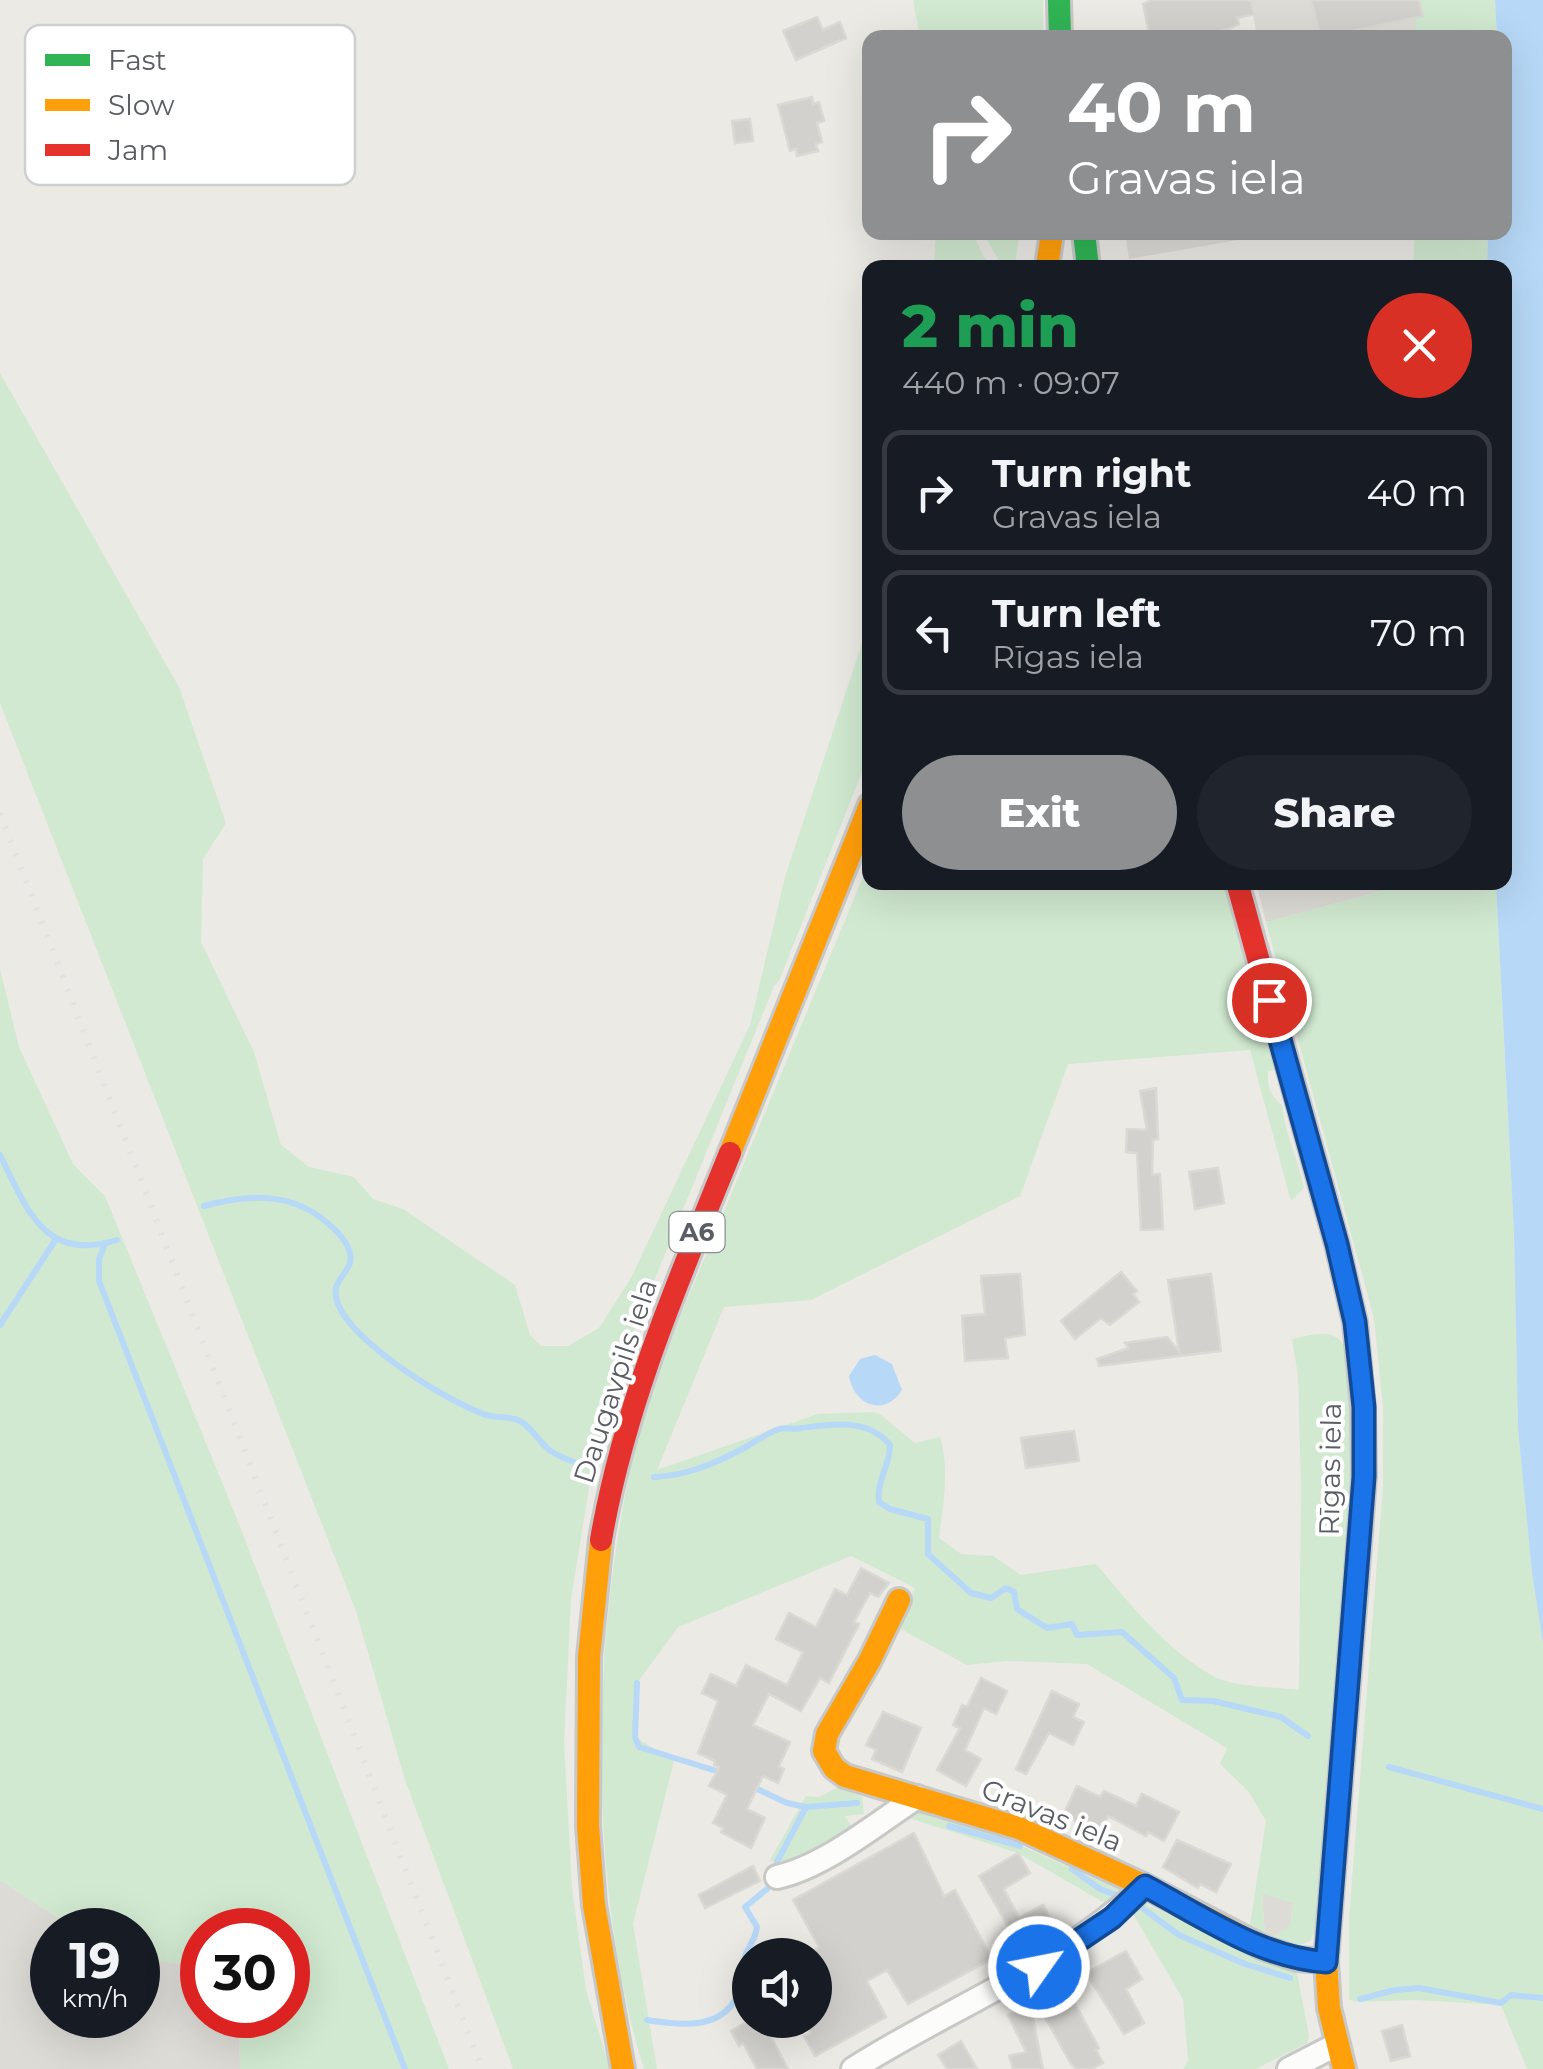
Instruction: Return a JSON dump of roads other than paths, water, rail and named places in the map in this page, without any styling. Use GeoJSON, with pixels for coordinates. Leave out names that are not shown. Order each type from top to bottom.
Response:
{"type":"FeatureCollection","features":[{"type":"Feature","properties":{"kind":"main road"},"geometry":{"type":"LineString","coordinates":[[1058,0],[1060,30]]}},
{"type":"Feature","properties":{"kind":"main road","name":"Daugavpils iela"},"geometry":{"type":"LineString","coordinates":[[623,2069],[594,1906],[588,1806],[589,1657],[596,1571],[610,1487],[654,1341],[862,825]]}},
{"type":"Feature","properties":{"kind":"main road","name":"Rīgas iela"},"geometry":{"type":"LineString","coordinates":[[1238,890],[1337,1244],[1355,1322],[1364,1407],[1364,1477],[1326,1962],[1328,2008],[1344,2069]]}},
{"type":"Feature","properties":{"kind":"main road","name":"Gravas iela"},"geometry":{"type":"LineString","coordinates":[[899,1600],[827,1734],[824,1751],[834,1768],[846,1776],[1019,1828],[1145,1886],[1264,1948],[1297,1959],[1326,1962]]}},
{"type":"Feature","properties":{"kind":"street"},"geometry":{"type":"LineString","coordinates":[[776,1877],[803,1869],[918,1798]]}},
{"type":"Feature","properties":{"kind":"street"},"geometry":{"type":"LineString","coordinates":[[853,2069],[1039,1967],[1112,1918],[1145,1886]]}},
{"type":"Feature","properties":{"kind":"street"},"geometry":{"type":"LineString","coordinates":[[1289,2069],[1336,2045]]}},
{"type":"Feature","properties":{"kind":"water"},"geometry":{"type":"Polygon","coordinates":[[[1495,0],[1543,0],[1543,1643],[1518,1428],[1514,1233],[1496,890],[1512,890],[1512,260],[1487,260],[1488,240],[1512,240],[1512,30],[1497,30],[1495,0]]]}},
{"type":"Feature","properties":{"kind":"water"},"geometry":{"type":"Polygon","coordinates":[[[875,1355],[892,1364],[902,1390],[879,1405],[863,1401],[849,1376],[860,1359],[875,1355]]]}},
{"type":"Feature","properties":{"kind":"waterway"},"geometry":{"type":"LineString","coordinates":[[0,1155],[30,1212],[55,1237],[72,1244],[92,1245],[117,1240]]}},
{"type":"Feature","properties":{"kind":"waterway"},"geometry":{"type":"LineString","coordinates":[[204,1206],[239,1199],[273,1199],[319,1216],[349,1250],[350,1263],[338,1283],[336,1296],[347,1320],[360,1334],[425,1384],[483,1414],[520,1421],[550,1450],[574,1462]]}},
{"type":"Feature","properties":{"kind":"waterway"},"geometry":{"type":"LineString","coordinates":[[0,1325],[56,1239]]}},
{"type":"Feature","properties":{"kind":"waterway"},"geometry":{"type":"LineString","coordinates":[[105,1244],[99,1259],[99,1281],[405,2069]]}},
{"type":"Feature","properties":{"kind":"waterway"},"geometry":{"type":"LineString","coordinates":[[654,1477],[712,1464],[779,1429],[838,1425],[871,1430],[890,1445],[879,1502],[890,1509],[928,1519],[928,1554],[971,1593],[991,1598],[1006,1588],[1014,1592],[1017,1609],[1047,1628],[1072,1624],[1077,1635],[1122,1632],[1174,1678],[1182,1700],[1213,1701],[1281,1717],[1308,1736]]}},
{"type":"Feature","properties":{"kind":"waterway"},"geometry":{"type":"LineString","coordinates":[[637,1683],[635,1737],[639,1747],[723,1773]]}},
{"type":"Feature","properties":{"kind":"waterway"},"geometry":{"type":"LineString","coordinates":[[1389,1767],[1543,1809]]}},
{"type":"Feature","properties":{"kind":"waterway"},"geometry":{"type":"LineString","coordinates":[[753,1787],[806,1807]]}},
{"type":"Feature","properties":{"kind":"waterway"},"geometry":{"type":"LineString","coordinates":[[777,1862],[806,1807],[857,1803]]}},
{"type":"Feature","properties":{"kind":"waterway"},"geometry":{"type":"LineString","coordinates":[[949,1826],[1020,1846]]}},
{"type":"Feature","properties":{"kind":"waterway"},"geometry":{"type":"LineString","coordinates":[[1072,1869],[1116,1895]]}},
{"type":"Feature","properties":{"kind":"waterway"},"geometry":{"type":"LineString","coordinates":[[647,2020],[689,2024],[725,2012],[741,1987],[745,1956],[757,1927],[745,1907],[767,1889]]}},
{"type":"Feature","properties":{"kind":"waterway"},"geometry":{"type":"LineString","coordinates":[[1141,1907],[1179,1935],[1245,1964],[1290,1978]]}},
{"type":"Feature","properties":{"kind":"waterway"},"geometry":{"type":"LineString","coordinates":[[1360,1999],[1419,1988],[1501,2003],[1511,1995],[1543,1998]]}},
{"type":"Feature","properties":{"kind":"railway"},"geometry":{"type":"LineString","coordinates":[[0,813],[482,2069]]}}]}
